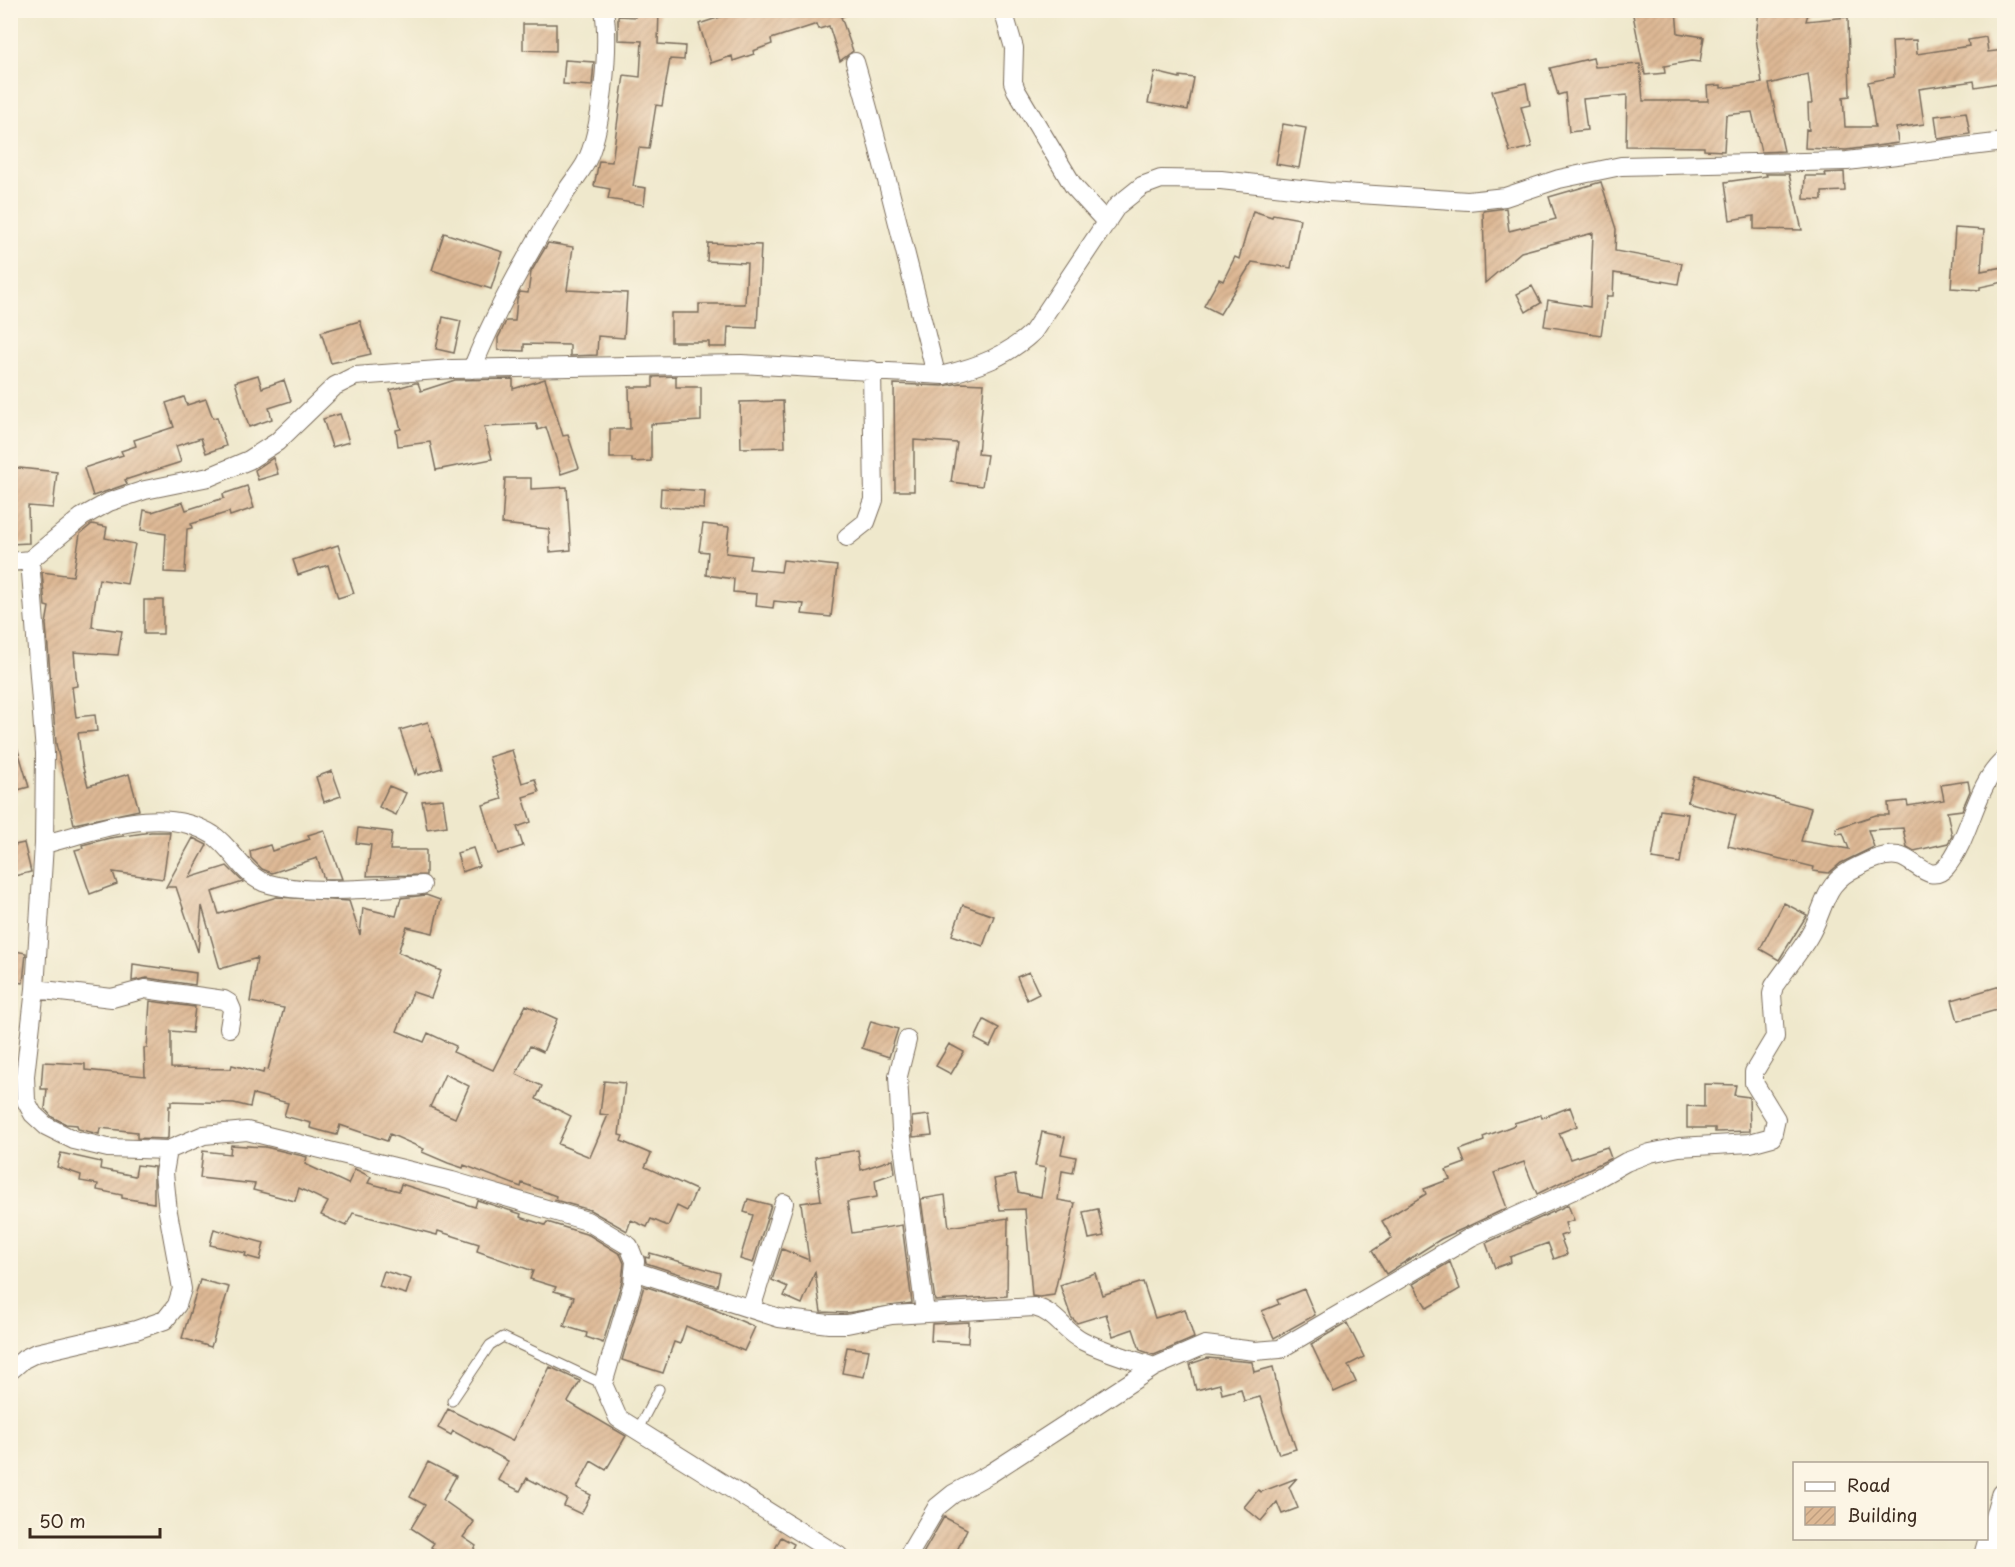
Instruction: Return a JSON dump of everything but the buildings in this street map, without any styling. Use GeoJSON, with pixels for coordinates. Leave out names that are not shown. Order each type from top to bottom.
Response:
{"type":"FeatureCollection","features":[{"type":"Feature","properties":{"kind":"street"},"geometry":{"type":"LineString","coordinates":[[472,369],[507,290],[586,163],[597,131],[606,48],[604,10]]}},
{"type":"Feature","properties":{"kind":"street"},"geometry":{"type":"LineString","coordinates":[[1003,10],[1014,48],[1013,82],[1016,90],[1074,187],[1107,223]]}},
{"type":"Feature","properties":{"kind":"street"},"geometry":{"type":"LineString","coordinates":[[855,62],[886,169],[904,253],[936,374]]}},
{"type":"Feature","properties":{"kind":"street"},"geometry":{"type":"LineString","coordinates":[[10,562],[30,560],[82,517],[109,502],[145,490],[209,477],[249,459],[277,442],[345,379],[472,369],[741,364],[936,374],[974,368],[1018,346],[1033,332],[1117,206],[1142,186],[1161,179],[1221,180],[1340,193],[1468,201],[1505,196],[1559,179],[1620,166],[1847,161],[2004,142]]}},
{"type":"Feature","properties":{"kind":"street"},"geometry":{"type":"LineString","coordinates":[[847,537],[866,522],[874,500],[872,370]]}},
{"type":"Feature","properties":{"kind":"street"},"geometry":{"type":"LineString","coordinates":[[30,560],[45,753],[44,844],[35,988],[25,1076],[26,1101],[33,1114],[46,1126],[74,1140],[108,1148],[168,1150],[204,1135],[247,1131],[419,1173],[587,1221],[628,1246],[634,1254],[633,1282],[603,1384],[618,1418],[641,1424],[839,1557]]}},
{"type":"Feature","properties":{"kind":"street"},"geometry":{"type":"LineString","coordinates":[[908,1557],[937,1507],[952,1494],[991,1473],[1154,1367],[1205,1344],[1256,1351],[1280,1349],[1471,1237],[1650,1153],[1696,1144],[1750,1143],[1772,1137],[1776,1119],[1754,1083],[1754,1072],[1775,1037],[1772,994],[1774,986],[1809,936],[1828,889],[1845,873],[1881,856],[1900,856],[1928,873],[1937,873],[1946,868],[1971,820],[1988,778],[2004,760]]}},
{"type":"Feature","properties":{"kind":"street"},"geometry":{"type":"LineString","coordinates":[[44,844],[139,821],[174,821],[191,824],[214,836],[261,881],[290,887],[347,889],[422,885]]}},
{"type":"Feature","properties":{"kind":"street"},"geometry":{"type":"LineString","coordinates":[[35,988],[112,998],[145,989],[224,1000],[230,1003],[232,1010],[229,1028]]}},
{"type":"Feature","properties":{"kind":"street"},"geometry":{"type":"LineString","coordinates":[[907,1040],[898,1076],[901,1130],[926,1313]]}},
{"type":"Feature","properties":{"kind":"street"},"geometry":{"type":"LineString","coordinates":[[10,1371],[24,1359],[36,1353],[136,1330],[165,1320],[177,1305],[182,1289],[164,1173],[168,1150]]}},
{"type":"Feature","properties":{"kind":"street"},"geometry":{"type":"LineString","coordinates":[[752,1309],[784,1203]]}},
{"type":"Feature","properties":{"kind":"street"},"geometry":{"type":"LineString","coordinates":[[634,1271],[779,1318],[830,1324],[926,1313],[1034,1307],[1046,1310],[1072,1335],[1085,1342],[1154,1367]]}},
{"type":"Feature","properties":{"kind":"street"},"geometry":{"type":"LineString","coordinates":[[1987,1557],[2004,1496]]}},
{"type":"Feature","properties":{"kind":"lane"},"geometry":{"type":"LineString","coordinates":[[452,1401],[490,1345],[503,1336],[603,1384]]}},
{"type":"Feature","properties":{"kind":"lane"},"geometry":{"type":"LineString","coordinates":[[641,1424],[659,1389]]}}]}
